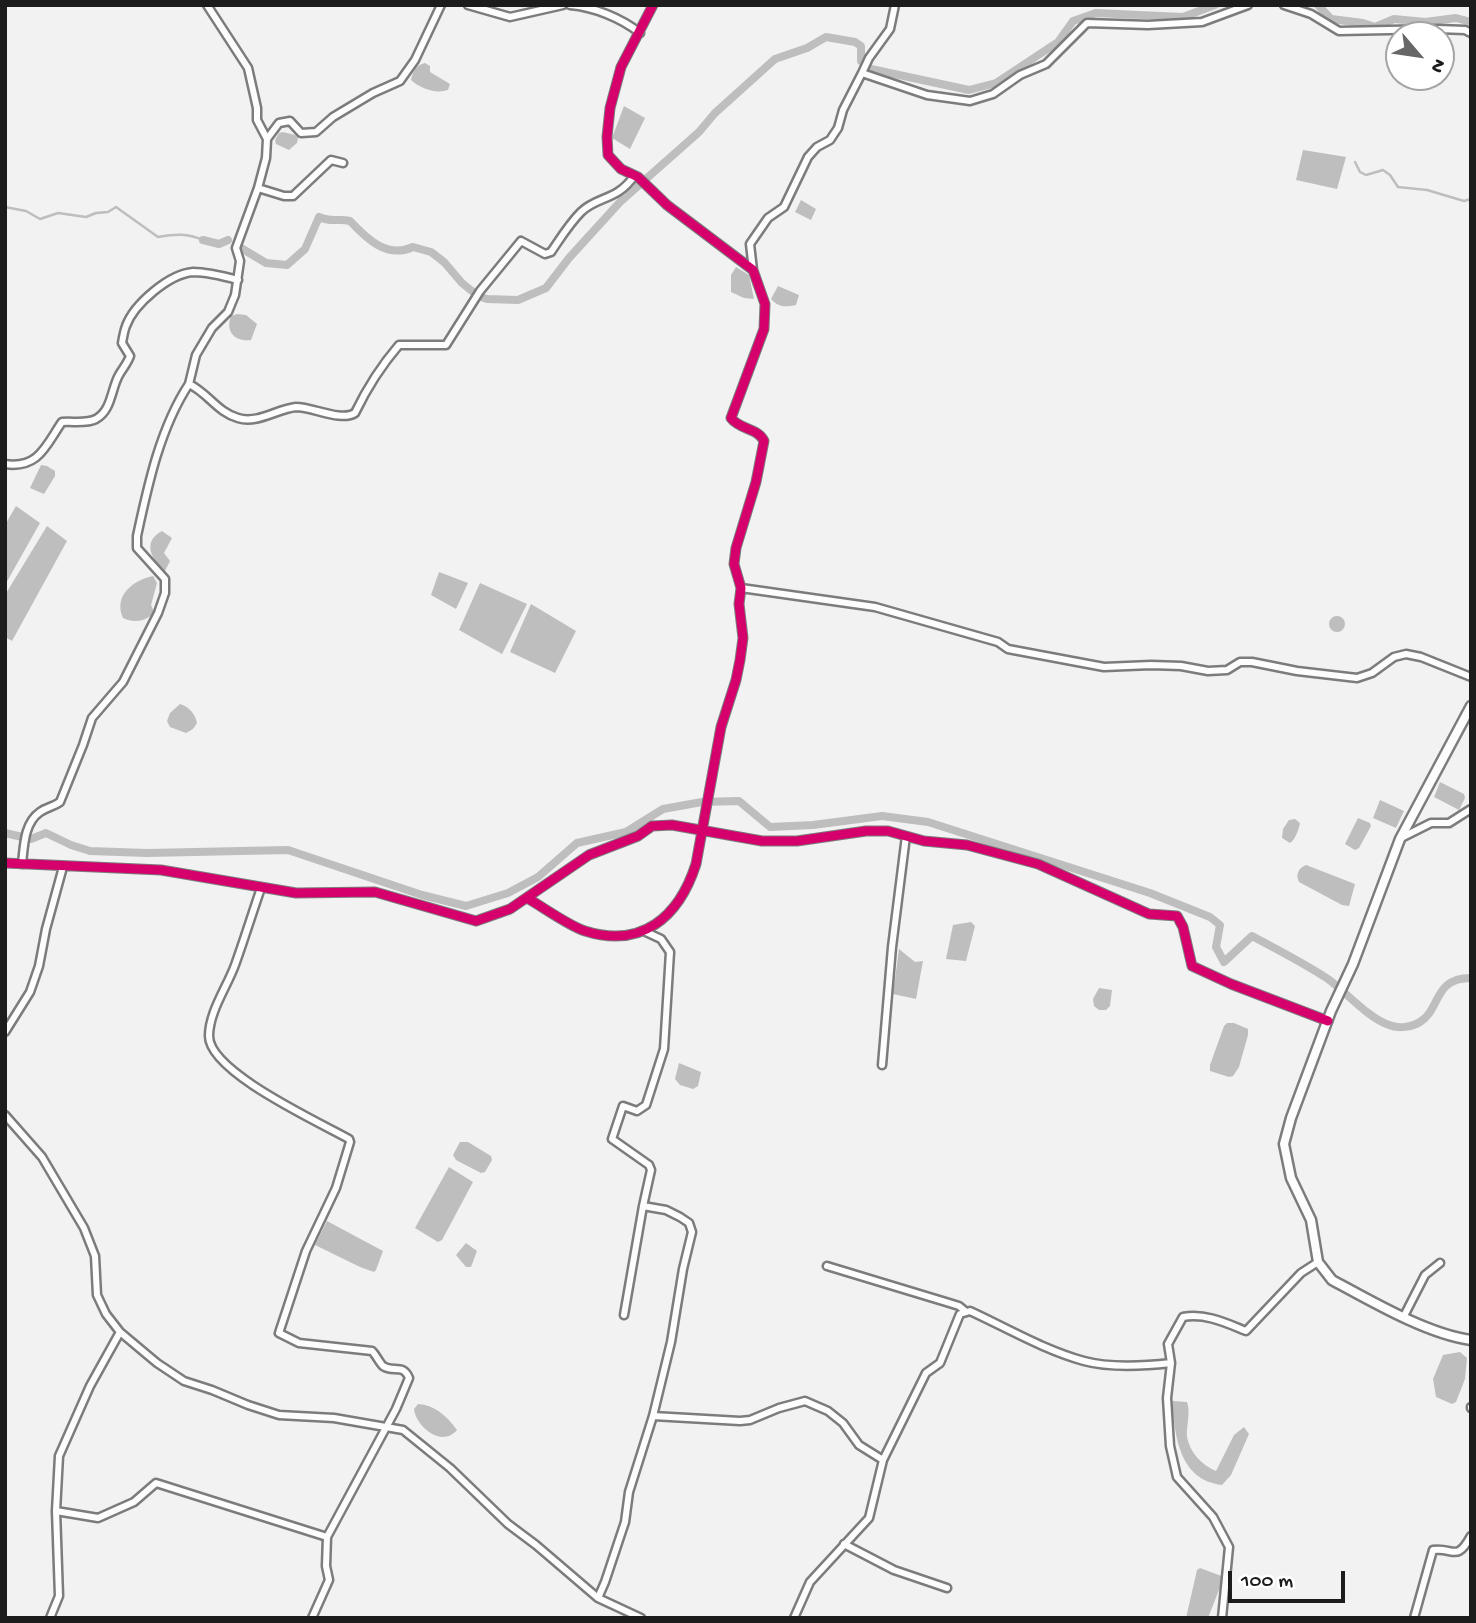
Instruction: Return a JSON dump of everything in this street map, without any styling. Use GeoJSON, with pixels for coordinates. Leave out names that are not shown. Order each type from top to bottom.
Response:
{"type":"FeatureCollection","features":[{"type":"Feature","properties":{"kind":"street"},"geometry":{"type":"LineString","coordinates":[[22,864],[26,833],[32,820],[37,814],[60,802],[92,718],[123,682],[158,613],[165,593],[165,579],[137,548],[137,536],[158,455],[176,404],[189,384],[196,355],[212,328],[228,312],[235,295],[240,261],[236,248],[266,158],[267,139],[257,120],[248,68],[207,5]]}},
{"type":"Feature","properties":{"kind":"street"},"geometry":{"type":"LineString","coordinates":[[267,139],[279,123],[290,121],[301,133],[316,132],[332,117],[400,81],[415,60],[441,5]]}},
{"type":"Feature","properties":{"kind":"street"},"geometry":{"type":"LineString","coordinates":[[468,5],[510,17],[563,5]]}},
{"type":"Feature","properties":{"kind":"street"},"geometry":{"type":"LineString","coordinates":[[570,5],[584,6],[627,23],[640,33]]}},
{"type":"Feature","properties":{"kind":"street"},"geometry":{"type":"LineString","coordinates":[[653,5],[621,67],[610,107],[608,155],[621,169],[638,177],[667,205],[753,270]]}},
{"type":"Feature","properties":{"kind":"street"},"geometry":{"type":"LineString","coordinates":[[862,73],[927,95],[970,101],[993,94],[1020,75],[1046,64],[1087,23],[1148,25],[1202,22],[1248,5]]}},
{"type":"Feature","properties":{"kind":"street"},"geometry":{"type":"LineString","coordinates":[[1283,5],[1311,14],[1339,31],[1438,29],[1465,30],[1471,33]]}},
{"type":"Feature","properties":{"kind":"street"},"geometry":{"type":"LineString","coordinates":[[527,898],[583,931],[618,936],[646,932],[669,915],[681,899],[696,864],[721,727],[740,660],[743,638],[739,604],[741,589],[734,564],[764,441],[761,435],[735,423],[731,418],[764,329],[765,304],[753,270],[750,244],[768,218],[784,207],[807,157],[834,134],[869,58],[890,29],[893,6]]}},
{"type":"Feature","properties":{"kind":"street"},"geometry":{"type":"LineString","coordinates":[[258,188],[293,196],[331,160],[343,163]]}},
{"type":"Feature","properties":{"kind":"street"},"geometry":{"type":"LineString","coordinates":[[189,384],[200,390],[217,408],[246,420],[296,407],[351,416],[384,362],[399,345],[446,345],[480,291],[521,241],[545,254],[551,252],[582,210],[614,196],[626,187],[634,176]]}},
{"type":"Feature","properties":{"kind":"street"},"geometry":{"type":"LineString","coordinates":[[5,464],[16,465],[32,461],[44,450],[62,422],[95,419],[102,412],[110,402],[118,376],[126,367],[130,356],[122,343],[125,327],[132,314],[169,280],[194,272],[237,280]]}},
{"type":"Feature","properties":{"kind":"street"},"geometry":{"type":"LineString","coordinates":[[741,589],[874,607],[998,642],[1008,649],[1104,667],[1181,666],[1208,671],[1227,670],[1240,662],[1252,662],[1297,671],[1357,678],[1372,673],[1394,657],[1406,654],[1421,657],[1471,677]]}},
{"type":"Feature","properties":{"kind":"street"},"geometry":{"type":"LineString","coordinates":[[1470,712],[1400,839],[1353,964],[1331,1011],[1284,1143],[1292,1178],[1311,1220],[1318,1262],[1332,1280],[1443,1333],[1471,1340]]}},
{"type":"Feature","properties":{"kind":"street"},"geometry":{"type":"LineString","coordinates":[[1400,839],[1431,823],[1448,823],[1471,809]]}},
{"type":"Feature","properties":{"kind":"street"},"geometry":{"type":"LineString","coordinates":[[5,863],[161,870],[296,893],[375,892],[476,921],[510,909],[589,855],[638,836],[652,826],[672,825],[762,841],[797,841],[866,831],[888,831],[967,845],[1038,864],[1149,914],[1177,916],[1183,927],[1192,966],[1328,1021]]}},
{"type":"Feature","properties":{"kind":"street"},"geometry":{"type":"LineString","coordinates":[[882,1065],[892,947],[906,836]]}},
{"type":"Feature","properties":{"kind":"street"},"geometry":{"type":"LineString","coordinates":[[5,1032],[30,992],[63,867]]}},
{"type":"Feature","properties":{"kind":"street"},"geometry":{"type":"LineString","coordinates":[[261,888],[235,965],[212,1021],[209,1036],[212,1049],[246,1082],[351,1142],[336,1188],[306,1251],[279,1333],[299,1343],[372,1351],[381,1364],[387,1368],[401,1368],[407,1372],[409,1378],[327,1537],[326,1566],[329,1580],[312,1618]]}},
{"type":"Feature","properties":{"kind":"street"},"geometry":{"type":"LineString","coordinates":[[624,1315],[651,1170],[612,1139],[623,1106],[637,1111],[646,1105],[664,1049],[670,953],[661,939],[646,932]]}},
{"type":"Feature","properties":{"kind":"street"},"geometry":{"type":"LineString","coordinates":[[5,1115],[42,1157],[84,1228],[95,1256],[97,1295],[106,1314],[120,1332],[175,1376],[279,1415],[334,1418],[403,1430],[450,1468],[508,1524],[598,1598],[641,1618]]}},
{"type":"Feature","properties":{"kind":"street"},"geometry":{"type":"LineString","coordinates":[[598,1598],[614,1559],[640,1451],[653,1416],[671,1342],[692,1232],[689,1223],[680,1217],[666,1210],[643,1206]]}},
{"type":"Feature","properties":{"kind":"street"},"geometry":{"type":"LineString","coordinates":[[1222,1618],[1229,1547],[1213,1517],[1177,1477],[1170,1446],[1168,1410],[1171,1363],[1168,1344],[1183,1317],[1193,1315],[1215,1318],[1246,1331],[1301,1273],[1318,1262]]}},
{"type":"Feature","properties":{"kind":"street"},"geometry":{"type":"LineString","coordinates":[[1404,1316],[1418,1285],[1431,1268],[1440,1263]]}},
{"type":"Feature","properties":{"kind":"street"},"geometry":{"type":"LineString","coordinates":[[827,1266],[959,1306],[1023,1337],[1084,1361],[1098,1364],[1171,1363]]}},
{"type":"Feature","properties":{"kind":"street"},"geometry":{"type":"LineString","coordinates":[[794,1618],[810,1581],[869,1518],[883,1460],[914,1394],[926,1373],[940,1363],[957,1320],[965,1311]]}},
{"type":"Feature","properties":{"kind":"street"},"geometry":{"type":"LineString","coordinates":[[50,1618],[59,1596],[55,1511],[59,1456],[90,1386],[120,1332]]}},
{"type":"Feature","properties":{"kind":"street"},"geometry":{"type":"LineString","coordinates":[[653,1416],[740,1421],[805,1401],[828,1411],[843,1423],[859,1445],[883,1460]]}},
{"type":"Feature","properties":{"kind":"street"},"geometry":{"type":"LineString","coordinates":[[55,1511],[98,1518],[134,1502],[156,1483],[327,1537]]}},
{"type":"Feature","properties":{"kind":"street"},"geometry":{"type":"LineString","coordinates":[[1414,1618],[1433,1550],[1457,1553],[1471,1536]]}},
{"type":"Feature","properties":{"kind":"street"},"geometry":{"type":"LineString","coordinates":[[844,1545],[917,1580],[947,1588]]}},
{"type":"Feature","properties":{"kind":"street"},"geometry":{"type":"LineString","coordinates":[[617,1618],[621,1610]]}},
{"type":"Feature","properties":{"kind":"shaded area"},"geometry":{"type":"Polygon","coordinates":[[[425,63],[430,66],[430,72],[450,84],[448,90],[429,90],[411,80],[415,69],[425,63]]]}},
{"type":"Feature","properties":{"kind":"shaded area"},"geometry":{"type":"Polygon","coordinates":[[[624,106],[645,118],[630,149],[612,138],[624,106]]]}},
{"type":"Feature","properties":{"kind":"shaded area"},"geometry":{"type":"Polygon","coordinates":[[[279,133],[298,138],[297,143],[289,150],[276,144],[279,133]]]}},
{"type":"Feature","properties":{"kind":"shaded area"},"geometry":{"type":"Polygon","coordinates":[[[1303,150],[1346,157],[1337,189],[1296,180],[1303,150]]]}},
{"type":"Feature","properties":{"kind":"shaded area"},"geometry":{"type":"Polygon","coordinates":[[[801,200],[816,209],[811,220],[795,212],[801,200]]]}},
{"type":"Feature","properties":{"kind":"shaded area"},"geometry":{"type":"Polygon","coordinates":[[[736,267],[749,275],[754,299],[731,292],[731,275],[736,267]]]}},
{"type":"Feature","properties":{"kind":"shaded area"},"geometry":{"type":"Polygon","coordinates":[[[778,286],[799,295],[796,305],[783,306],[771,299],[778,286]]]}},
{"type":"Feature","properties":{"kind":"shaded area"},"geometry":{"type":"Polygon","coordinates":[[[246,315],[257,324],[251,340],[236,338],[230,331],[231,316],[246,315]]]}},
{"type":"Feature","properties":{"kind":"shaded area"},"geometry":{"type":"Polygon","coordinates":[[[41,465],[55,471],[55,476],[44,494],[30,488],[41,465]]]}},
{"type":"Feature","properties":{"kind":"shaded area"},"geometry":{"type":"Polygon","coordinates":[[[16,506],[40,523],[5,585],[5,525],[16,506]]]}},
{"type":"Feature","properties":{"kind":"shaded area"},"geometry":{"type":"Polygon","coordinates":[[[47,526],[67,541],[12,641],[5,637],[5,595],[47,526]]]}},
{"type":"Feature","properties":{"kind":"shaded area"},"geometry":{"type":"Polygon","coordinates":[[[162,531],[172,538],[164,553],[170,561],[165,571],[156,562],[150,545],[162,531]]]}},
{"type":"Feature","properties":{"kind":"shaded area"},"geometry":{"type":"Polygon","coordinates":[[[439,572],[468,583],[456,609],[431,595],[439,572]]]}},
{"type":"Feature","properties":{"kind":"shaded area"},"geometry":{"type":"Polygon","coordinates":[[[153,576],[157,583],[151,605],[154,612],[140,621],[123,618],[121,603],[127,590],[138,581],[153,576]]]}},
{"type":"Feature","properties":{"kind":"shaded area"},"geometry":{"type":"Polygon","coordinates":[[[480,583],[527,604],[502,654],[459,630],[480,583]]]}},
{"type":"Feature","properties":{"kind":"shaded area"},"geometry":{"type":"Polygon","coordinates":[[[531,604],[576,631],[555,673],[510,652],[531,604]]]}},
{"type":"Feature","properties":{"kind":"shaded area"},"geometry":{"type":"Polygon","coordinates":[[[1337,616],[1343,618],[1343,630],[1337,632],[1331,630],[1329,624],[1331,618],[1337,616]]]}},
{"type":"Feature","properties":{"kind":"shaded area"},"geometry":{"type":"Polygon","coordinates":[[[180,704],[191,711],[197,723],[186,733],[170,727],[167,721],[170,713],[180,704]]]}},
{"type":"Feature","properties":{"kind":"shaded area"},"geometry":{"type":"Polygon","coordinates":[[[1440,782],[1464,794],[1465,798],[1459,810],[1434,797],[1440,782]]]}},
{"type":"Feature","properties":{"kind":"shaded area"},"geometry":{"type":"Polygon","coordinates":[[[1380,800],[1404,811],[1396,828],[1373,818],[1380,800]]]}},
{"type":"Feature","properties":{"kind":"shaded area"},"geometry":{"type":"Polygon","coordinates":[[[1358,818],[1371,826],[1359,848],[1355,850],[1345,844],[1358,818]]]}},
{"type":"Feature","properties":{"kind":"shaded area"},"geometry":{"type":"Polygon","coordinates":[[[1295,819],[1300,823],[1290,843],[1282,838],[1283,829],[1289,820],[1295,819]]]}},
{"type":"Feature","properties":{"kind":"shaded area"},"geometry":{"type":"Polygon","coordinates":[[[1306,865],[1355,884],[1349,906],[1342,905],[1299,882],[1298,872],[1306,865]]]}},
{"type":"Feature","properties":{"kind":"shaded area"},"geometry":{"type":"Polygon","coordinates":[[[971,922],[975,926],[966,961],[946,959],[953,925],[971,922]]]}},
{"type":"Feature","properties":{"kind":"shaded area"},"geometry":{"type":"Polygon","coordinates":[[[899,949],[915,962],[923,961],[916,999],[893,994],[899,949]]]}},
{"type":"Feature","properties":{"kind":"shaded area"},"geometry":{"type":"Polygon","coordinates":[[[1099,988],[1112,990],[1110,1006],[1106,1010],[1099,1010],[1094,1006],[1093,999],[1099,988]]]}},
{"type":"Feature","properties":{"kind":"shaded area"},"geometry":{"type":"Polygon","coordinates":[[[1227,1023],[1248,1029],[1239,1067],[1233,1076],[1229,1077],[1210,1071],[1227,1023]]]}},
{"type":"Feature","properties":{"kind":"shaded area"},"geometry":{"type":"Polygon","coordinates":[[[679,1063],[701,1072],[698,1086],[693,1089],[680,1085],[675,1079],[679,1063]]]}},
{"type":"Feature","properties":{"kind":"shaded area"},"geometry":{"type":"Polygon","coordinates":[[[460,1142],[468,1142],[491,1156],[492,1160],[485,1172],[481,1173],[456,1160],[453,1155],[460,1142]]]}},
{"type":"Feature","properties":{"kind":"shaded area"},"geometry":{"type":"Polygon","coordinates":[[[449,1167],[473,1182],[442,1240],[438,1242],[415,1228],[449,1167]]]}},
{"type":"Feature","properties":{"kind":"shaded area"},"geometry":{"type":"Polygon","coordinates":[[[327,1221],[383,1251],[374,1272],[315,1245],[327,1221]]]}},
{"type":"Feature","properties":{"kind":"shaded area"},"geometry":{"type":"Polygon","coordinates":[[[466,1243],[477,1251],[471,1267],[466,1267],[456,1255],[466,1243]]]}},
{"type":"Feature","properties":{"kind":"shaded area"},"geometry":{"type":"Polygon","coordinates":[[[1460,1352],[1467,1358],[1465,1379],[1456,1402],[1452,1404],[1436,1397],[1433,1379],[1443,1355],[1460,1352]]]}},
{"type":"Feature","properties":{"kind":"shaded area"},"geometry":{"type":"Polygon","coordinates":[[[1172,1401],[1187,1402],[1187,1437],[1191,1448],[1197,1458],[1216,1471],[1234,1435],[1244,1427],[1249,1434],[1231,1475],[1222,1485],[1196,1475],[1188,1465],[1178,1442],[1172,1401]]]}},
{"type":"Feature","properties":{"kind":"shaded area"},"geometry":{"type":"Polygon","coordinates":[[[418,1404],[440,1412],[457,1430],[444,1437],[431,1433],[416,1416],[414,1409],[418,1404]]]}},
{"type":"Feature","properties":{"kind":"shaded area"},"geometry":{"type":"Polygon","coordinates":[[[1200,1568],[1224,1577],[1208,1618],[1186,1618],[1197,1570],[1200,1568]]]}},
{"type":"Feature","properties":{"kind":"waterway"},"geometry":{"type":"LineString","coordinates":[[871,69],[969,90],[996,83],[1058,42],[1073,21],[1096,13],[1183,17],[1215,5]]}},
{"type":"Feature","properties":{"kind":"waterway"},"geometry":{"type":"LineString","coordinates":[[1318,5],[1331,19],[1375,27],[1394,19],[1425,22],[1456,18],[1471,22]]}},
{"type":"Feature","properties":{"kind":"waterway"},"geometry":{"type":"LineString","coordinates":[[236,245],[266,263],[287,265],[305,249],[319,217],[350,221],[363,234],[386,249],[395,251],[413,247],[431,252],[478,296],[518,300],[546,288],[569,258],[620,202],[699,132],[715,113],[775,59],[807,48],[826,37],[855,42],[861,46],[861,61]]}},
{"type":"Feature","properties":{"kind":"waterway"},"geometry":{"type":"LineString","coordinates":[[1355,162],[1360,172],[1366,175],[1383,170],[1398,187],[1427,190],[1464,201],[1471,199]]}},
{"type":"Feature","properties":{"kind":"waterway"},"geometry":{"type":"LineString","coordinates":[[5,207],[26,211],[40,219],[58,213],[86,217],[108,212],[116,207],[158,237],[181,235],[203,240]]}},
{"type":"Feature","properties":{"kind":"waterway"},"geometry":{"type":"LineString","coordinates":[[203,240],[219,244],[228,240]]}},
{"type":"Feature","properties":{"kind":"waterway"},"geometry":{"type":"LineString","coordinates":[[5,833],[31,839],[46,833],[90,851],[147,853],[288,850],[422,895],[466,906],[508,893],[538,877],[577,843],[626,832],[663,809],[702,802],[739,801],[770,827],[813,825],[882,816],[928,822],[1150,893],[1210,917],[1220,925],[1216,947],[1224,962],[1252,936],[1319,973],[1373,1017],[1393,1026],[1405,1027],[1420,1022],[1427,1016],[1444,988],[1459,979],[1471,978]]}},
{"type":"Feature","properties":{"kind":"cycle path"},"geometry":{"type":"LineString","coordinates":[[527,898],[579,929],[605,935],[624,936],[641,932],[668,913],[680,899],[696,864],[721,727],[740,660],[743,638],[739,604],[741,588],[734,564],[764,441],[758,434],[731,418],[764,329],[765,304],[753,270],[667,205],[638,177],[621,169],[608,155],[610,108],[621,67],[653,5]]}},
{"type":"Feature","properties":{"kind":"cycle path"},"geometry":{"type":"LineString","coordinates":[[5,863],[161,870],[296,893],[375,892],[476,921],[510,909],[589,855],[638,836],[652,826],[672,825],[762,841],[797,841],[866,831],[888,831],[924,841],[967,845],[1038,864],[1149,914],[1177,916],[1183,927],[1192,966],[1328,1021]]}}]}
